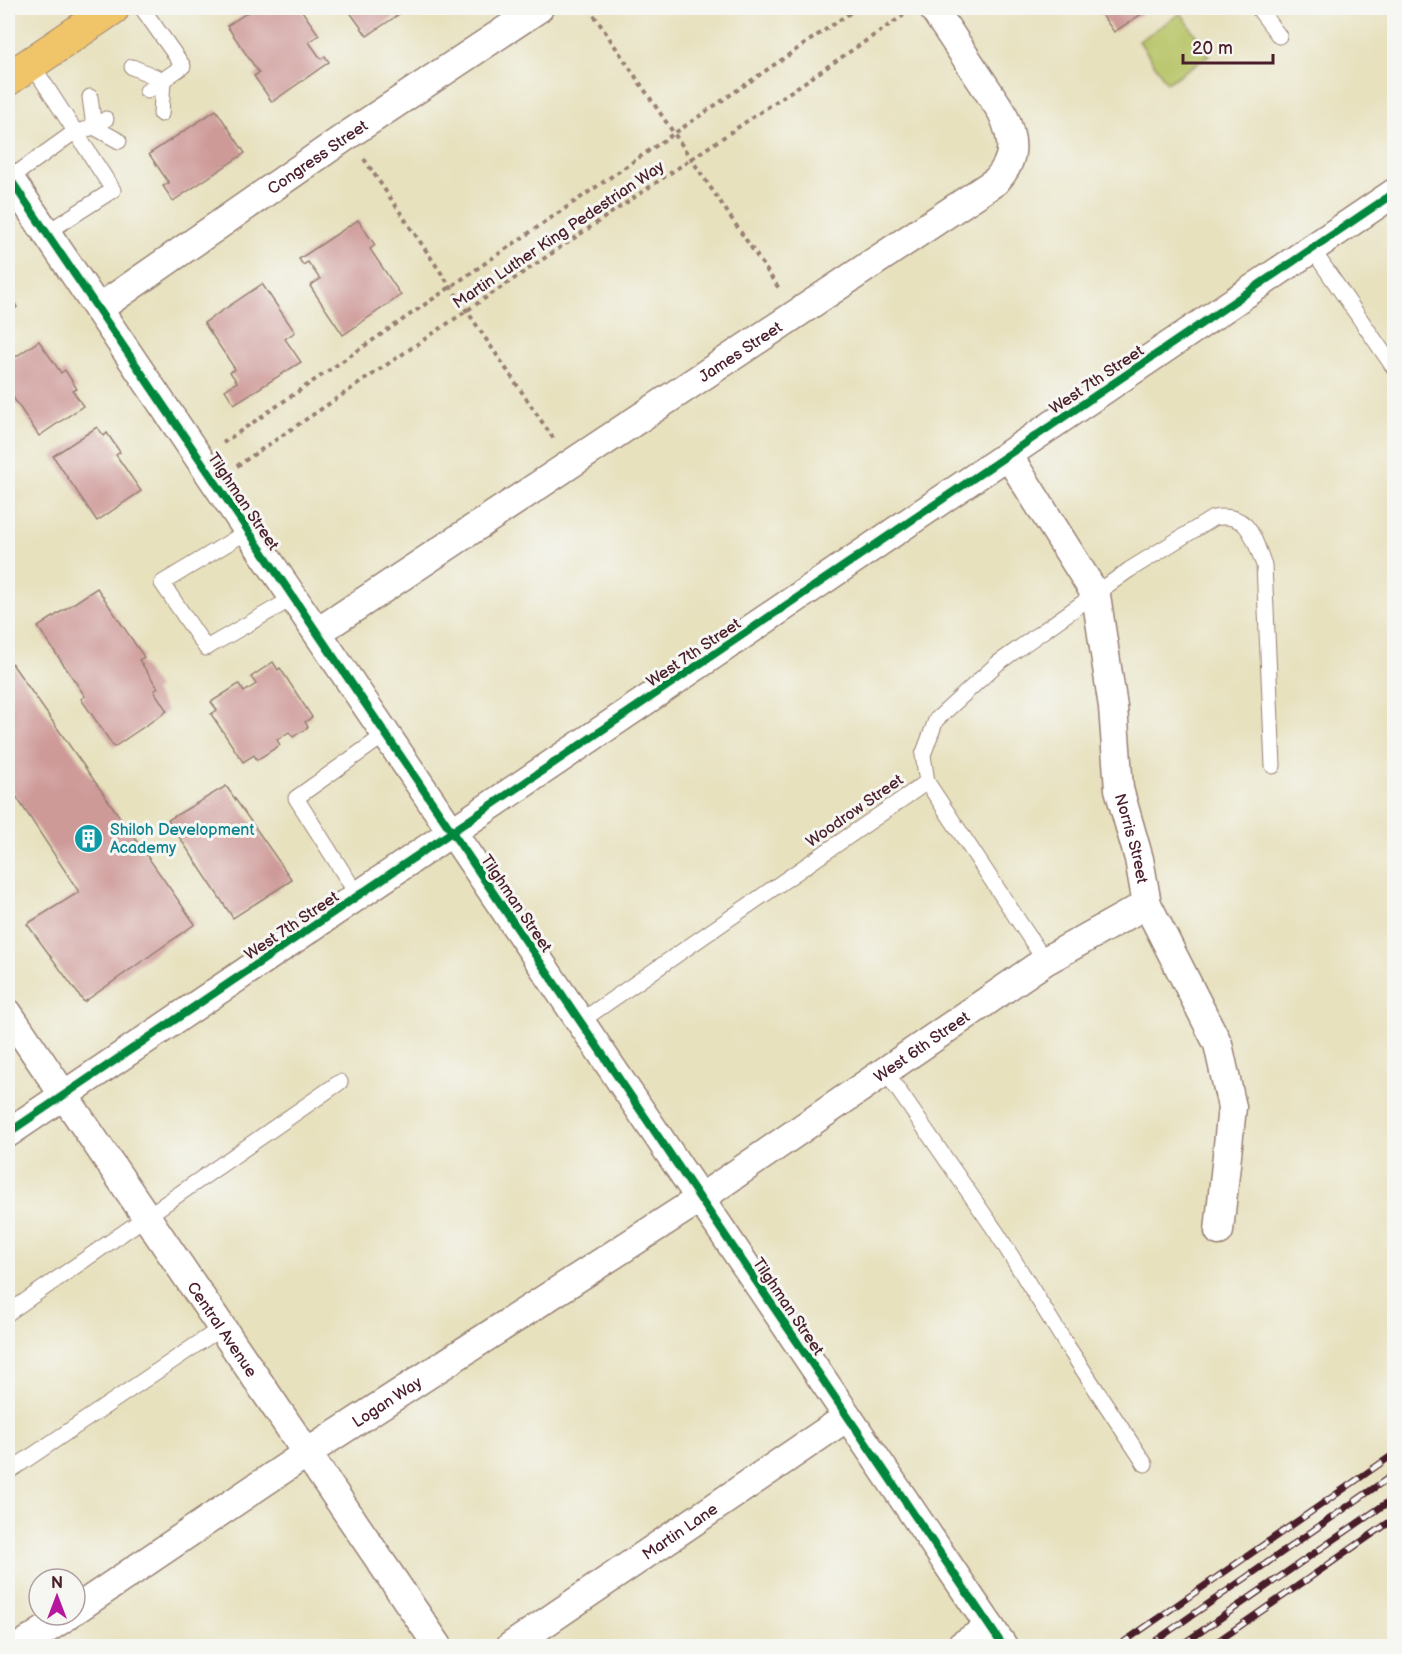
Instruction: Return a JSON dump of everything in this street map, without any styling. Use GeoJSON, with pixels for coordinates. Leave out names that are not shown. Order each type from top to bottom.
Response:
{"type":"FeatureCollection","features":[{"type":"Feature","properties":{"kind":"main road"},"geometry":{"type":"LineString","coordinates":[[19,71],[113,8]]}},
{"type":"Feature","properties":{"kind":"street","name":"Congress Street"},"geometry":{"type":"LineString","coordinates":[[98,309],[348,135],[539,8]]}},
{"type":"Feature","properties":{"kind":"street","name":"James Street"},"geometry":{"type":"LineString","coordinates":[[318,632],[996,181],[1006,170],[1011,145],[1010,131],[1002,112],[933,8]]}},
{"type":"Feature","properties":{"kind":"street","name":"Tilghman Street"},"geometry":{"type":"LineString","coordinates":[[8,177],[997,1637]]}},
{"type":"Feature","properties":{"kind":"street","name":"West 7th Street"},"geometry":{"type":"LineString","coordinates":[[8,1133],[1395,193]]}},
{"type":"Feature","properties":{"kind":"street","name":"Norris Street"},"geometry":{"type":"LineString","coordinates":[[1008,455],[1096,595],[1113,707],[1119,789],[1139,859],[1147,904],[1218,1044],[1232,1107],[1219,1231]]}},
{"type":"Feature","properties":{"kind":"street","name":"West 6th Street"},"geometry":{"type":"LineString","coordinates":[[701,1198],[1045,961],[1147,904]]}},
{"type":"Feature","properties":{"kind":"street","name":"Central Avenue"},"geometry":{"type":"LineString","coordinates":[[8,1013],[438,1647]]}},
{"type":"Feature","properties":{"kind":"street","name":"Logan Way"},"geometry":{"type":"LineString","coordinates":[[87,1602],[307,1453],[701,1198]]}},
{"type":"Feature","properties":{"kind":"street","name":"Martin Lane"},"geometry":{"type":"LineString","coordinates":[[511,1647],[847,1417]]}},
{"type":"Feature","properties":{"kind":"street"},"geometry":{"type":"LineString","coordinates":[[21,1647],[50,1627]]}},
{"type":"Feature","properties":{"kind":"street"},"geometry":{"type":"LineString","coordinates":[[961,1647],[997,1637]]}},
{"type":"Feature","properties":{"kind":"lane"},"geometry":{"type":"LineString","coordinates":[[142,8],[183,66],[147,91]]}},
{"type":"Feature","properties":{"kind":"lane"},"geometry":{"type":"LineString","coordinates":[[1258,8],[1279,36]]}},
{"type":"Feature","properties":{"kind":"lane"},"geometry":{"type":"LineString","coordinates":[[132,68],[163,80]]}},
{"type":"Feature","properties":{"kind":"lane"},"geometry":{"type":"LineString","coordinates":[[19,71],[74,133],[113,190],[46,233]]}},
{"type":"Feature","properties":{"kind":"lane"},"geometry":{"type":"LineString","coordinates":[[161,114],[163,80]]}},
{"type":"Feature","properties":{"kind":"lane"},"geometry":{"type":"LineString","coordinates":[[90,97],[100,123],[119,141]]}},
{"type":"Feature","properties":{"kind":"lane"},"geometry":{"type":"LineString","coordinates":[[8,177],[74,133],[100,123]]}},
{"type":"Feature","properties":{"kind":"lane"},"geometry":{"type":"LineString","coordinates":[[1312,249],[1395,368]]}},
{"type":"Feature","properties":{"kind":"lane","name":"Woodrow Street"},"geometry":{"type":"LineString","coordinates":[[581,1021],[927,782],[923,755],[936,720],[998,663],[1129,570],[1213,518],[1227,515],[1241,520],[1253,536],[1264,565],[1273,766]]}},
{"type":"Feature","properties":{"kind":"lane"},"geometry":{"type":"LineString","coordinates":[[248,531],[162,584],[206,648],[293,597]]}},
{"type":"Feature","properties":{"kind":"lane"},"geometry":{"type":"LineString","coordinates":[[358,896],[296,798],[386,734]]}},
{"type":"Feature","properties":{"kind":"lane"},"geometry":{"type":"LineString","coordinates":[[927,782],[1045,961]]}},
{"type":"Feature","properties":{"kind":"lane"},"geometry":{"type":"LineString","coordinates":[[885,1071],[997,1233],[1145,1464]]}},
{"type":"Feature","properties":{"kind":"lane"},"geometry":{"type":"LineString","coordinates":[[8,1313],[340,1082]]}},
{"type":"Feature","properties":{"kind":"lane"},"geometry":{"type":"LineString","coordinates":[[8,1472],[221,1328]]}},
{"type":"Feature","properties":{"kind":"path"},"geometry":{"type":"LineString","coordinates":[[588,8],[796,314]]}},
{"type":"Feature","properties":{"kind":"path"},"geometry":{"type":"LineString","coordinates":[[348,135],[570,464]]}},
{"type":"Feature","properties":{"kind":"green space"},"geometry":{"type":"Polygon","coordinates":[[[1181,13],[1209,55],[1167,83],[1139,41],[1181,13]]]}},
{"type":"Feature","properties":{"kind":"building"},"geometry":{"type":"Polygon","coordinates":[[[254,8],[300,8],[319,35],[309,42],[321,59],[325,56],[329,62],[272,102],[254,76],[259,73],[227,26],[254,8]]]}},
{"type":"Feature","properties":{"kind":"building"},"geometry":{"type":"Polygon","coordinates":[[[347,8],[408,8],[367,36],[347,8]]]}},
{"type":"Feature","properties":{"kind":"building"},"geometry":{"type":"Polygon","coordinates":[[[1097,8],[1151,8],[1114,32],[1097,8]]]}},
{"type":"Feature","properties":{"kind":"building"},"geometry":{"type":"Polygon","coordinates":[[[216,110],[245,153],[173,201],[163,186],[169,183],[149,154],[216,110]]]}},
{"type":"Feature","properties":{"kind":"building"},"geometry":{"type":"Polygon","coordinates":[[[358,220],[375,245],[370,249],[401,295],[343,335],[310,286],[320,279],[308,262],[303,265],[299,259],[358,220]]]}},
{"type":"Feature","properties":{"kind":"building"},"geometry":{"type":"Polygon","coordinates":[[[262,284],[295,332],[285,339],[301,362],[234,404],[225,390],[237,382],[230,372],[235,369],[204,323],[262,284]]]}},
{"type":"Feature","properties":{"kind":"building"},"geometry":{"type":"Polygon","coordinates":[[[8,293],[17,307],[8,314],[8,293]]]}},
{"type":"Feature","properties":{"kind":"building"},"geometry":{"type":"Polygon","coordinates":[[[39,341],[61,373],[65,370],[77,389],[73,391],[83,406],[39,436],[8,390],[8,362],[39,341]]]}},
{"type":"Feature","properties":{"kind":"building"},"geometry":{"type":"Polygon","coordinates":[[[97,427],[104,436],[107,433],[120,452],[116,455],[141,491],[97,521],[53,456],[97,427]]]}},
{"type":"Feature","properties":{"kind":"building"},"geometry":{"type":"Polygon","coordinates":[[[97,588],[144,657],[139,660],[158,688],[154,691],[167,711],[114,747],[81,699],[85,696],[38,627],[97,588]]]}},
{"type":"Feature","properties":{"kind":"building","name":"Shiloh Development Academy"},"geometry":{"type":"Polygon","coordinates":[[[8,658],[195,924],[84,1002],[27,924],[79,892],[8,784],[8,658]]]}},
{"type":"Feature","properties":{"kind":"building"},"geometry":{"type":"Polygon","coordinates":[[[273,662],[278,670],[280,668],[312,717],[305,722],[308,727],[293,737],[289,732],[277,740],[280,745],[257,760],[254,755],[243,762],[211,714],[217,710],[211,702],[239,684],[244,692],[256,684],[251,677],[273,662]]]}},
{"type":"Feature","properties":{"kind":"building"},"geometry":{"type":"Polygon","coordinates":[[[226,786],[292,880],[233,918],[168,820],[226,786]]]}},
{"type":"Feature","properties":{"kind":"railway"},"geometry":{"type":"LineString","coordinates":[[1118,1646],[1394,1454]]}},
{"type":"Feature","properties":{"kind":"railway"},"geometry":{"type":"LineString","coordinates":[[1148,1646],[1394,1474]]}},
{"type":"Feature","properties":{"kind":"railway"},"geometry":{"type":"LineString","coordinates":[[1180,1646],[1394,1498]]}},
{"type":"Feature","properties":{"kind":"railway"},"geometry":{"type":"LineString","coordinates":[[1211,1646],[1394,1519]]}},
{"type":"Feature","properties":{"kind":"cycle path"},"geometry":{"type":"LineString","coordinates":[[8,176],[1003,1646]]}},
{"type":"Feature","properties":{"kind":"cycle path"},"geometry":{"type":"LineString","coordinates":[[8,1133],[1394,193]]}},
{"type":"Feature","properties":{"kind":"place","name":"Shiloh Development Academy"},"geometry":{"type":"Point","coordinates":[89,838]}}]}
